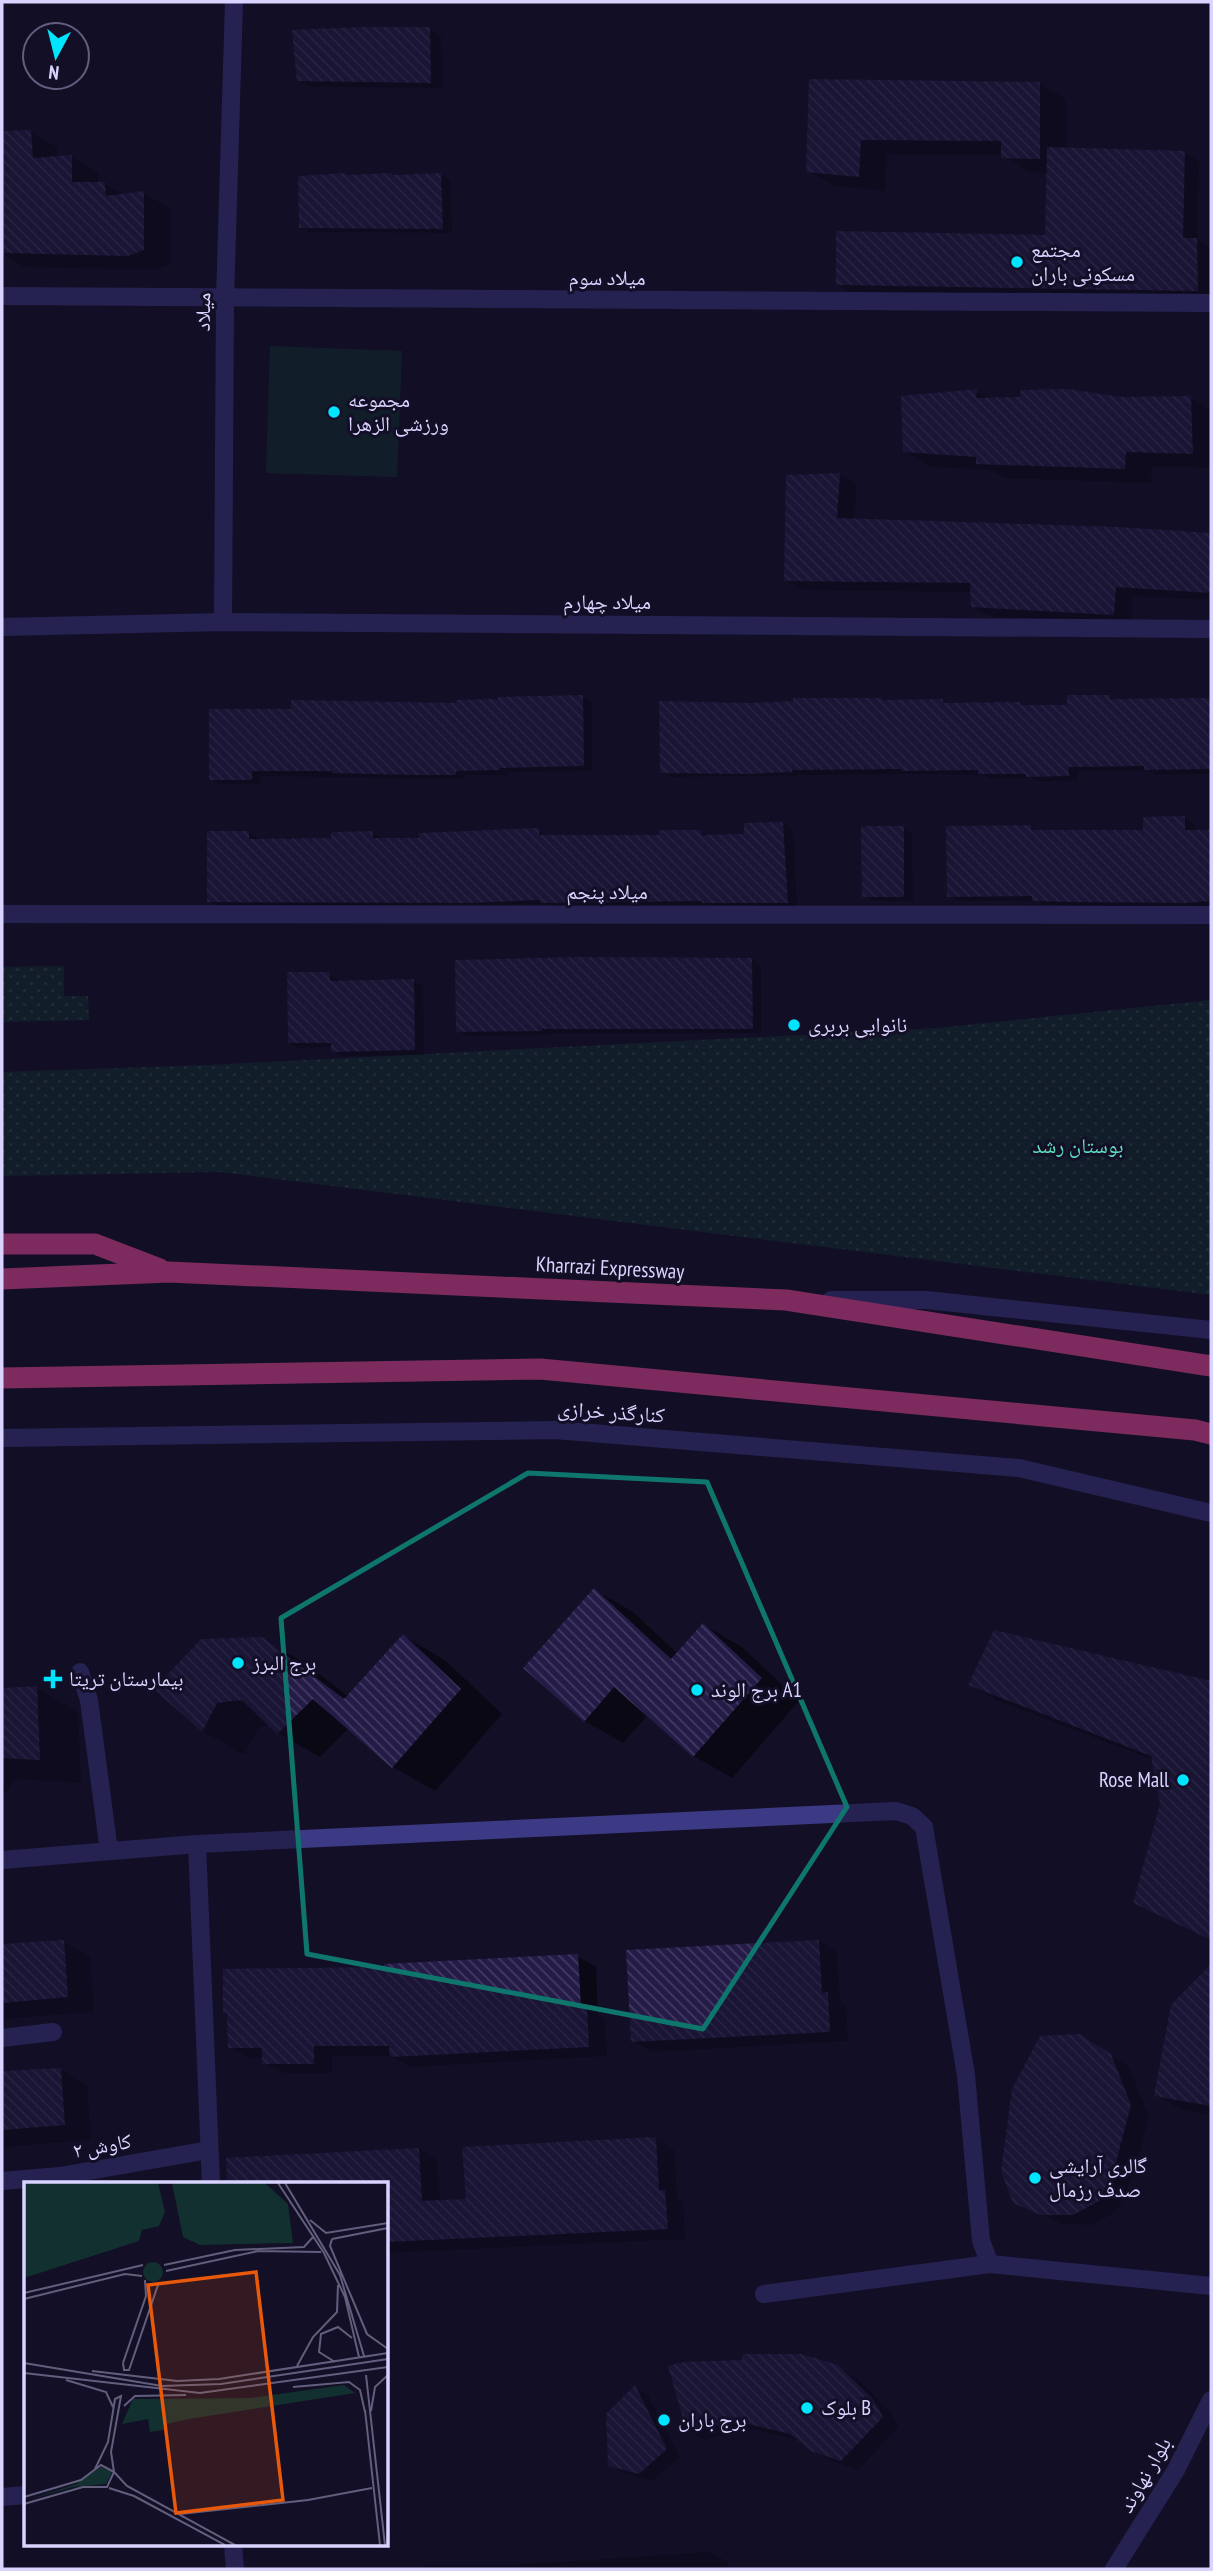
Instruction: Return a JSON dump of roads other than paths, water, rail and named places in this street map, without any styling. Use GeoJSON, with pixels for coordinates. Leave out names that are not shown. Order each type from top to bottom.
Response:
{"type":"FeatureCollection","features":[{"type":"Feature","properties":{"kind":"highway"},"geometry":{"type":"LineString","coordinates":[[2,1244],[95,1244],[169,1272]]}},
{"type":"Feature","properties":{"kind":"highway","name":"Kharrazi Expressway"},"geometry":{"type":"LineString","coordinates":[[2,1279],[169,1272],[786,1300],[1211,1366]]}},
{"type":"Feature","properties":{"kind":"highway"},"geometry":{"type":"LineString","coordinates":[[2,1378],[540,1369],[1211,1434]]}},
{"type":"Feature","properties":{"kind":"street","name":"میلاد"},"geometry":{"type":"LineString","coordinates":[[223,622],[225,299],[234,2]]}},
{"type":"Feature","properties":{"kind":"street","name":"میلاد سوم"},"geometry":{"type":"LineString","coordinates":[[2,296],[1211,303]]}},
{"type":"Feature","properties":{"kind":"street","name":"میلاد چهارم"},"geometry":{"type":"LineString","coordinates":[[2,626],[223,622],[1211,629]]}},
{"type":"Feature","properties":{"kind":"street","name":"میلاد پنجم"},"geometry":{"type":"LineString","coordinates":[[2,914],[1211,915]]}},
{"type":"Feature","properties":{"kind":"street"},"geometry":{"type":"LineString","coordinates":[[786,1300],[926,1300],[1211,1330]]}},
{"type":"Feature","properties":{"kind":"street","name":"کنارگذر خرازی"},"geometry":{"type":"LineString","coordinates":[[2,1438],[555,1430],[1019,1468],[1211,1513]]}},
{"type":"Feature","properties":{"kind":"street"},"geometry":{"type":"LineString","coordinates":[[80,1672],[89,1700],[109,1851]]}},
{"type":"Feature","properties":{"kind":"street"},"geometry":{"type":"LineString","coordinates":[[2,1860],[197,1844],[896,1811],[912,1816],[924,1827],[939,1902],[966,2075],[981,2241],[990,2264]]}},
{"type":"Feature","properties":{"kind":"street"},"geometry":{"type":"LineString","coordinates":[[197,1844],[211,2182]]}},
{"type":"Feature","properties":{"kind":"street"},"geometry":{"type":"LineString","coordinates":[[2,2038],[53,2032]]}},
{"type":"Feature","properties":{"kind":"street","name":"کاوش ۲"},"geometry":{"type":"LineString","coordinates":[[2,2181],[60,2176],[209,2150]]}},
{"type":"Feature","properties":{"kind":"street"},"geometry":{"type":"LineString","coordinates":[[764,2294],[990,2264],[1211,2286]]}},
{"type":"Feature","properties":{"kind":"street","name":"بلوار نهاوند"},"geometry":{"type":"LineString","coordinates":[[1114,2569],[1176,2470],[1211,2400]]}},
{"type":"Feature","properties":{"kind":"street"},"geometry":{"type":"LineString","coordinates":[[2,2497],[24,2495]]}},
{"type":"Feature","properties":{"kind":"street"},"geometry":{"type":"LineString","coordinates":[[233,2546],[235,2569]]}},
{"type":"Feature","properties":{"kind":"place","name":"مجتمع مسکونی باران"},"geometry":{"type":"Point","coordinates":[1017,262]}},
{"type":"Feature","properties":{"kind":"place","name":"مجموعه ورزشی الزهرا"},"geometry":{"type":"Point","coordinates":[334,412]}},
{"type":"Feature","properties":{"kind":"place","name":"نانوایی بربری"},"geometry":{"type":"Point","coordinates":[794,1025]}},
{"type":"Feature","properties":{"kind":"place","name":"برج البرز"},"geometry":{"type":"Point","coordinates":[238,1663]}},
{"type":"Feature","properties":{"kind":"place","name":"بیمارستان تریتا"},"geometry":{"type":"Point","coordinates":[53,1679]}},
{"type":"Feature","properties":{"kind":"place","name":"برج الوند A1"},"geometry":{"type":"Point","coordinates":[697,1690]}},
{"type":"Feature","properties":{"kind":"place","name":"Rose Mall"},"geometry":{"type":"Point","coordinates":[1183,1780]}},
{"type":"Feature","properties":{"kind":"place","name":"گالری آرایشی صدف رزمال"},"geometry":{"type":"Point","coordinates":[1035,2178]}},
{"type":"Feature","properties":{"kind":"place","name":"بلوک B"},"geometry":{"type":"Point","coordinates":[807,2408]}},
{"type":"Feature","properties":{"kind":"place","name":"برج باران"},"geometry":{"type":"Point","coordinates":[664,2420]}},
{"type":"Feature","properties":{"kind":"park label","name":"بوستان رشد"},"geometry":{"type":"Point","coordinates":[1078,1146]}}]}
